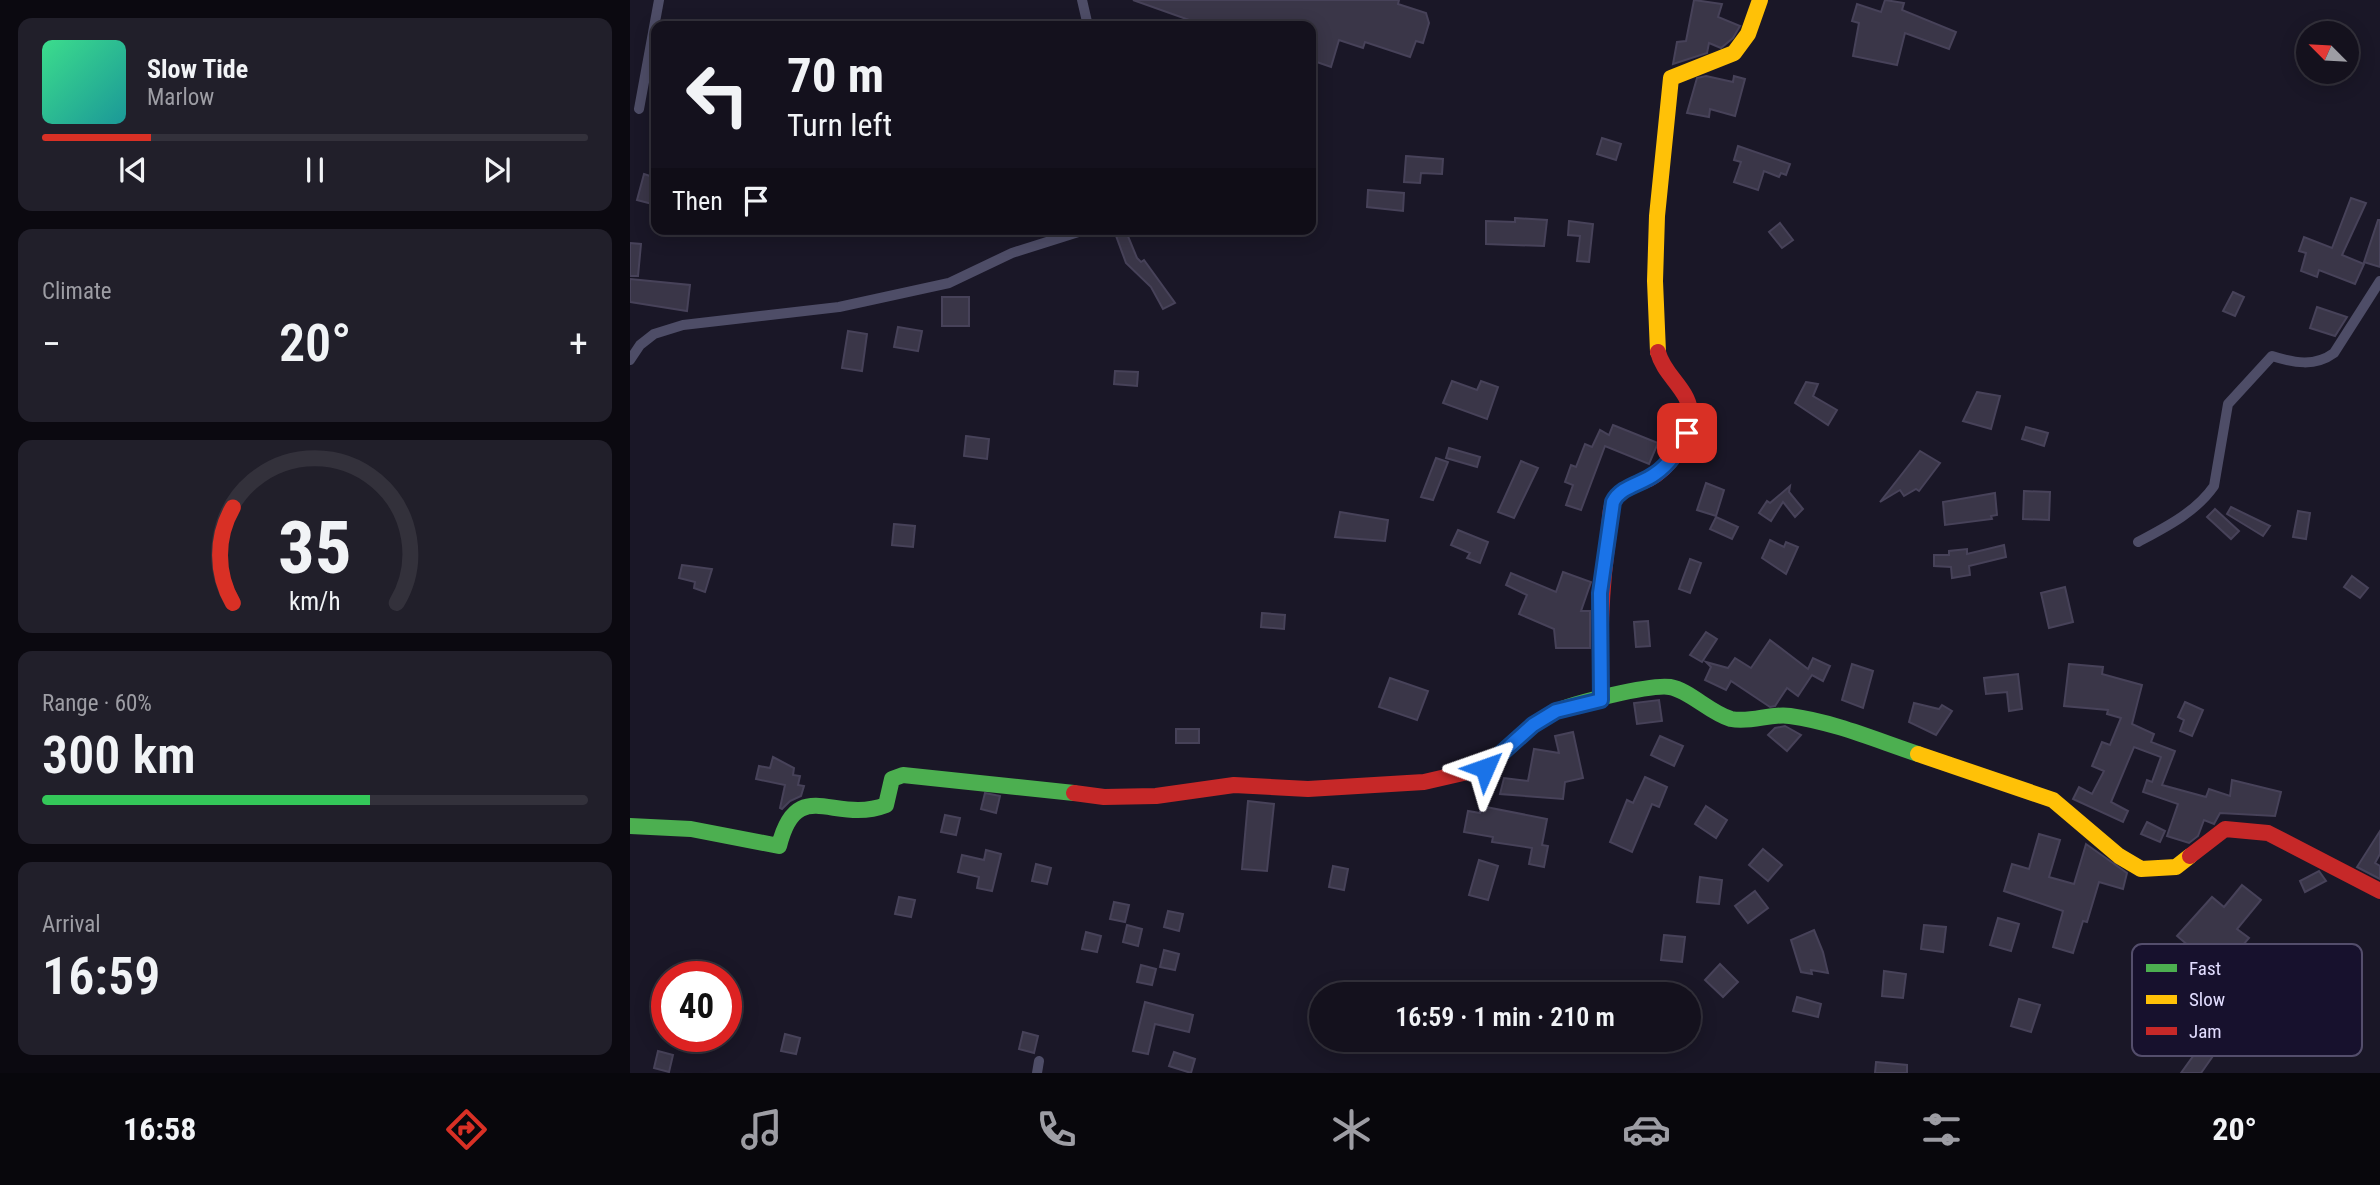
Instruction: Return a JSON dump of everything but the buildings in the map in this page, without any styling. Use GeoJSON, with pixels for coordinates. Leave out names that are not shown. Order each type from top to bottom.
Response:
{"type":"FeatureCollection","features":[{"type":"Feature","properties":{"kind":"street"},"geometry":{"type":"LineString","coordinates":[[655,21],[659,0]]}},
{"type":"Feature","properties":{"kind":"street"},"geometry":{"type":"LineString","coordinates":[[1082,0],[1087,21]]}},
{"type":"Feature","properties":{"kind":"street"},"geometry":{"type":"LineString","coordinates":[[1601,700],[1600,593],[1613,502],[1620,492],[1654,476],[1665,466],[1680,448],[1690,421],[1689,400],[1657,349],[1658,178],[1671,78],[1733,57],[1751,33],[1760,0]]}},
{"type":"Feature","properties":{"kind":"street"},"geometry":{"type":"LineString","coordinates":[[639,109],[651,44]]}},
{"type":"Feature","properties":{"kind":"street"},"geometry":{"type":"LineString","coordinates":[[630,360],[640,345],[654,334],[683,325],[839,307],[949,283],[1012,253],[1069,235]]}},
{"type":"Feature","properties":{"kind":"street"},"geometry":{"type":"LineString","coordinates":[[2138,542],[2178,520],[2214,486],[2228,404],[2250,382],[2264,362],[2272,356],[2284,361],[2313,363],[2324,360],[2334,353],[2380,281]]}},
{"type":"Feature","properties":{"kind":"street"},"geometry":{"type":"LineString","coordinates":[[630,826],[691,829],[779,846],[791,810],[799,806],[840,809],[857,814],[875,812],[886,805],[892,779],[903,775],[992,782],[1104,797],[1156,796],[1234,785],[1308,789],[1424,782],[1485,768],[1533,725],[1556,711],[1643,690],[1671,687],[1717,714],[1733,719],[1756,721],[1785,715],[1820,721],[2053,800],[2119,856],[2141,869],[2176,867],[2225,829],[2268,833],[2367,887],[2380,891]]}},
{"type":"Feature","properties":{"kind":"street"},"geometry":{"type":"LineString","coordinates":[[1037,1073],[1039,1061]]}},
{"type":"Feature","properties":{"kind":"traffic: fast"},"geometry":{"type":"LineString","coordinates":[[1508,748],[1536,723],[1564,708],[1647,688],[1670,687],[1731,719],[1746,720],[1783,715],[1823,722],[1918,754]]}},
{"type":"Feature","properties":{"kind":"traffic: fast"},"geometry":{"type":"LineString","coordinates":[[630,826],[691,829],[779,846],[787,824],[796,812],[807,807],[867,810],[886,805],[892,779],[903,775],[1074,793]]}},
{"type":"Feature","properties":{"kind":"traffic: slow"},"geometry":{"type":"LineString","coordinates":[[1658,352],[1655,281],[1657,216],[1671,78],[1734,53],[1748,34],[1760,0]]}},
{"type":"Feature","properties":{"kind":"traffic: slow"},"geometry":{"type":"LineString","coordinates":[[1918,754],[2053,800],[2119,856],[2141,869],[2176,867],[2190,856]]}},
{"type":"Feature","properties":{"kind":"traffic: jam"},"geometry":{"type":"LineString","coordinates":[[1601,700],[1602,596],[1612,505],[1623,491],[1649,479],[1664,468],[1685,436],[1690,418],[1687,400],[1658,352]]}},
{"type":"Feature","properties":{"kind":"traffic: jam"},"geometry":{"type":"LineString","coordinates":[[1074,793],[1104,797],[1156,796],[1234,785],[1308,789],[1424,782],[1485,768],[1508,748]]}},
{"type":"Feature","properties":{"kind":"traffic: jam"},"geometry":{"type":"LineString","coordinates":[[2190,856],[2225,829],[2268,833],[2380,891]]}},
{"type":"Feature","properties":{"kind":"route"},"geometry":{"type":"LineString","coordinates":[[1485,768],[1533,725],[1556,711],[1601,700],[1600,593],[1614,498],[1620,492],[1654,476],[1680,448],[1687,433]]}}]}
